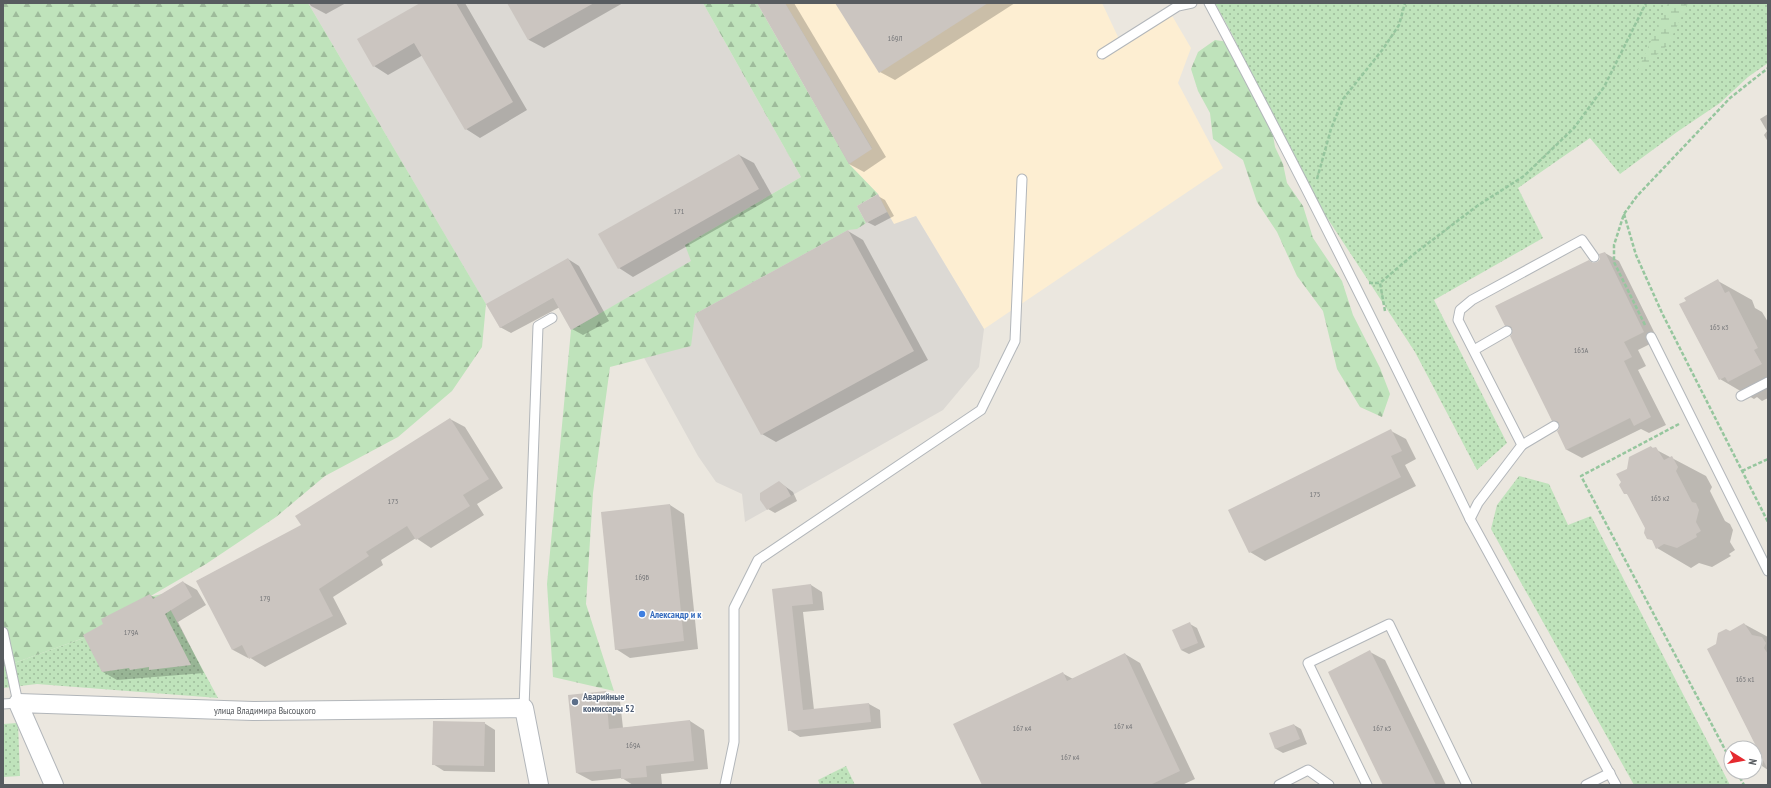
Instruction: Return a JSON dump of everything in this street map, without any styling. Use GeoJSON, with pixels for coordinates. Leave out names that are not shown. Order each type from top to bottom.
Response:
{"type":"FeatureCollection","features":[{"type":"Feature","properties":{"kind":"street","name":"улица Владимира Высоцкого"},"geometry":{"type":"LineString","coordinates":[[11,703],[253,711],[524,708]]}},
{"type":"Feature","properties":{"kind":"street"},"geometry":{"type":"LineString","coordinates":[[11,703],[54,785]]}},
{"type":"Feature","properties":{"kind":"street"},"geometry":{"type":"LineString","coordinates":[[524,708],[539,785]]}},
{"type":"Feature","properties":{"kind":"lane"},"geometry":{"type":"LineString","coordinates":[[1102,54],[1178,6],[1192,3]]}},
{"type":"Feature","properties":{"kind":"lane"},"geometry":{"type":"LineString","coordinates":[[1209,3],[1279,135],[1390,354],[1476,533],[1616,785]]}},
{"type":"Feature","properties":{"kind":"lane"},"geometry":{"type":"LineString","coordinates":[[726,785],[734,742],[734,608],[758,560],[981,410],[1015,340],[1022,179]]}},
{"type":"Feature","properties":{"kind":"lane"},"geometry":{"type":"LineString","coordinates":[[1522,445],[1458,320],[1460,310],[1472,300],[1582,240],[1594,257]]}},
{"type":"Feature","properties":{"kind":"lane"},"geometry":{"type":"LineString","coordinates":[[524,708],[538,326],[552,318]]}},
{"type":"Feature","properties":{"kind":"lane"},"geometry":{"type":"LineString","coordinates":[[1474,350],[1507,331]]}},
{"type":"Feature","properties":{"kind":"lane"},"geometry":{"type":"LineString","coordinates":[[1651,337],[1768,571]]}},
{"type":"Feature","properties":{"kind":"lane"},"geometry":{"type":"LineString","coordinates":[[1741,396],[1768,382]]}},
{"type":"Feature","properties":{"kind":"lane"},"geometry":{"type":"LineString","coordinates":[[1470,519],[1478,503],[1522,445],[1554,426]]}},
{"type":"Feature","properties":{"kind":"lane"},"geometry":{"type":"LineString","coordinates":[[1367,785],[1308,663],[1389,624],[1466,785]]}},
{"type":"Feature","properties":{"kind":"lane"},"geometry":{"type":"LineString","coordinates":[[3,632],[11,703]]}},
{"type":"Feature","properties":{"kind":"lane"},"geometry":{"type":"LineString","coordinates":[[1279,785],[1308,770],[1329,785]]}},
{"type":"Feature","properties":{"kind":"lane"},"geometry":{"type":"LineString","coordinates":[[1586,785],[1610,773]]}},
{"type":"Feature","properties":{"kind":"path"},"geometry":{"type":"LineString","coordinates":[[1309,194],[1312,192],[1316,183],[1331,129],[1343,99],[1383,50],[1399,25],[1405,3]]}},
{"type":"Feature","properties":{"kind":"path"},"geometry":{"type":"LineString","coordinates":[[1386,314],[1380,283],[1414,254],[1477,206],[1524,176],[1574,128],[1604,87],[1646,3]]}},
{"type":"Feature","properties":{"kind":"path"},"geometry":{"type":"LineString","coordinates":[[1651,337],[1614,262],[1614,245],[1624,214],[1637,196],[1730,98],[1768,68]]}},
{"type":"Feature","properties":{"kind":"path"},"geometry":{"type":"LineString","coordinates":[[1624,214],[1636,256],[1662,313],[1768,522]]}},
{"type":"Feature","properties":{"kind":"path"},"geometry":{"type":"LineString","coordinates":[[1691,417],[1581,476],[1723,746]]}},
{"type":"Feature","properties":{"kind":"path"},"geometry":{"type":"LineString","coordinates":[[1742,471],[1768,459]]}},
{"type":"Feature","properties":{"kind":"shaded area"},"geometry":{"type":"Polygon","coordinates":[[[308,3],[703,3],[801,177],[685,245],[866,223],[887,212],[894,224],[916,216],[984,329],[979,367],[943,410],[745,522],[742,494],[716,482],[698,456],[615,305],[571,330],[553,298],[500,328],[308,3]]]}},
{"type":"Feature","properties":{"kind":"shaded area"},"geometry":{"type":"Polygon","coordinates":[[[785,3],[1102,3],[1119,39],[1171,14],[1191,48],[1178,83],[1223,168],[984,329],[916,216],[894,225],[878,194],[849,164],[872,148],[785,3]]]}},
{"type":"Feature","properties":{"kind":"green space"},"geometry":{"type":"Polygon","coordinates":[[[3,3],[308,3],[486,304],[482,347],[452,391],[398,437],[325,476],[276,517],[206,564],[149,597],[106,630],[3,667],[3,3]]]}},
{"type":"Feature","properties":{"kind":"green space"},"geometry":{"type":"Polygon","coordinates":[[[703,3],[757,3],[849,164],[878,194],[857,206],[866,223],[857,229],[848,230],[695,314],[691,346],[610,367],[593,493],[586,604],[614,691],[553,677],[547,584],[571,330],[691,261],[685,245],[801,177],[703,3]]]}},
{"type":"Feature","properties":{"kind":"green space"},"geometry":{"type":"Polygon","coordinates":[[[1215,3],[1768,3],[1768,63],[1748,77],[1720,103],[1677,132],[1620,174],[1590,138],[1518,188],[1543,238],[1434,300],[1507,443],[1477,470],[1415,352],[1282,149],[1233,36],[1215,3]]]}},
{"type":"Feature","properties":{"kind":"green space"},"geometry":{"type":"Polygon","coordinates":[[[1668,3],[1688,3],[1668,45],[1637,72],[1668,3]]]}},
{"type":"Feature","properties":{"kind":"green space"},"geometry":{"type":"Polygon","coordinates":[[[1215,40],[1229,42],[1268,106],[1275,147],[1283,164],[1287,183],[1303,206],[1313,238],[1342,281],[1353,315],[1380,368],[1390,394],[1382,417],[1360,407],[1337,369],[1323,311],[1297,276],[1277,232],[1257,202],[1243,160],[1213,139],[1210,113],[1198,91],[1191,69],[1198,52],[1215,40]]]}},
{"type":"Feature","properties":{"kind":"green space"},"geometry":{"type":"Polygon","coordinates":[[[1519,476],[1549,484],[1568,525],[1591,516],[1723,771],[1723,780],[1727,780],[1730,785],[1634,785],[1491,529],[1497,505],[1519,476]]]}},
{"type":"Feature","properties":{"kind":"green space"},"geometry":{"type":"Polygon","coordinates":[[[162,594],[218,698],[37,684],[3,688],[3,667],[106,630],[149,597],[162,594]]]}},
{"type":"Feature","properties":{"kind":"green space"},"geometry":{"type":"Polygon","coordinates":[[[18,723],[20,776],[3,777],[3,724],[18,723]]]}},
{"type":"Feature","properties":{"kind":"green space"},"geometry":{"type":"Polygon","coordinates":[[[846,766],[855,785],[820,785],[818,780],[846,766]]]}},
{"type":"Feature","properties":{"kind":"building"},"geometry":{"type":"Polygon","coordinates":[[[420,3],[456,3],[513,102],[465,130],[414,43],[373,67],[357,39],[420,3]]]}},
{"type":"Feature","properties":{"kind":"building"},"geometry":{"type":"Polygon","coordinates":[[[507,3],[594,3],[528,40],[507,3]]]}},
{"type":"Feature","properties":{"kind":"building"},"geometry":{"type":"Polygon","coordinates":[[[757,3],[785,3],[872,149],[849,164],[757,3]]]}},
{"type":"Feature","properties":{"kind":"building"},"geometry":{"type":"Polygon","coordinates":[[[835,3],[988,3],[879,73],[835,3]]]}},
{"type":"Feature","properties":{"kind":"building"},"geometry":{"type":"Polygon","coordinates":[[[739,154],[759,189],[618,269],[598,234],[739,154]]]}},
{"type":"Feature","properties":{"kind":"building"},"geometry":{"type":"Polygon","coordinates":[[[878,194],[887,212],[866,223],[857,206],[878,194]]]}},
{"type":"Feature","properties":{"kind":"building"},"geometry":{"type":"Polygon","coordinates":[[[848,230],[914,351],[761,435],[695,314],[848,230]]]}},
{"type":"Feature","properties":{"kind":"building"},"geometry":{"type":"Polygon","coordinates":[[[1605,252],[1644,332],[1624,342],[1632,357],[1624,361],[1651,417],[1634,426],[1630,418],[1566,450],[1557,431],[1559,429],[1559,423],[1557,421],[1552,421],[1510,336],[1512,334],[1512,328],[1510,326],[1505,326],[1495,306],[1589,260],[1592,263],[1597,262],[1600,259],[1599,254],[1605,252]]]}},
{"type":"Feature","properties":{"kind":"building"},"geometry":{"type":"Polygon","coordinates":[[[568,258],[599,314],[571,330],[553,298],[500,328],[486,304],[568,258]]]}},
{"type":"Feature","properties":{"kind":"building"},"geometry":{"type":"Polygon","coordinates":[[[1718,279],[1725,293],[1729,291],[1758,348],[1754,350],[1762,364],[1728,382],[1725,377],[1719,380],[1679,304],[1686,301],[1684,298],[1718,279]]]}},
{"type":"Feature","properties":{"kind":"building"},"geometry":{"type":"Polygon","coordinates":[[[450,418],[489,479],[463,495],[470,506],[416,540],[407,526],[366,552],[369,556],[319,589],[333,616],[249,659],[242,645],[232,650],[196,581],[301,525],[295,516],[450,418]]]}},
{"type":"Feature","properties":{"kind":"building"},"geometry":{"type":"Polygon","coordinates":[[[1391,429],[1402,451],[1391,456],[1401,477],[1249,553],[1228,510],[1391,429]]]}},
{"type":"Feature","properties":{"kind":"building"},"geometry":{"type":"Polygon","coordinates":[[[1651,446],[1652,448],[1656,447],[1664,460],[1672,456],[1678,467],[1676,471],[1692,502],[1696,503],[1699,510],[1696,522],[1701,531],[1696,534],[1697,537],[1677,548],[1664,544],[1656,549],[1652,540],[1647,539],[1644,533],[1645,528],[1627,494],[1624,494],[1619,485],[1621,482],[1616,474],[1627,469],[1629,457],[1651,446]]]}},
{"type":"Feature","properties":{"kind":"building"},"geometry":{"type":"Polygon","coordinates":[[[779,481],[786,487],[791,496],[767,510],[760,500],[760,493],[779,481]]]}},
{"type":"Feature","properties":{"kind":"building"},"geometry":{"type":"Polygon","coordinates":[[[670,504],[684,641],[615,650],[601,512],[670,504]]]}},
{"type":"Feature","properties":{"kind":"building"},"geometry":{"type":"Polygon","coordinates":[[[183,581],[192,597],[165,614],[191,665],[149,670],[149,667],[130,670],[129,668],[102,672],[83,635],[103,624],[101,619],[150,594],[153,599],[183,581]]]}},
{"type":"Feature","properties":{"kind":"building"},"geometry":{"type":"Polygon","coordinates":[[[811,584],[813,604],[792,606],[803,710],[869,703],[871,722],[788,731],[772,589],[811,584]]]}},
{"type":"Feature","properties":{"kind":"building"},"geometry":{"type":"Polygon","coordinates":[[[1190,622],[1198,643],[1181,650],[1172,630],[1190,622]]]}},
{"type":"Feature","properties":{"kind":"building"},"geometry":{"type":"Polygon","coordinates":[[[1744,623],[1752,635],[1762,637],[1766,643],[1764,648],[1768,654],[1768,770],[1763,760],[1763,740],[1753,740],[1707,649],[1716,644],[1718,633],[1726,629],[1730,631],[1744,623]]]}},
{"type":"Feature","properties":{"kind":"building"},"geometry":{"type":"Polygon","coordinates":[[[1370,650],[1436,785],[1383,785],[1328,672],[1370,650]]]}},
{"type":"Feature","properties":{"kind":"building"},"geometry":{"type":"Polygon","coordinates":[[[1125,653],[1180,771],[1150,785],[982,785],[953,724],[1063,672],[1067,681],[1125,653]]]}},
{"type":"Feature","properties":{"kind":"building"},"geometry":{"type":"Polygon","coordinates":[[[606,691],[609,729],[690,720],[694,761],[646,766],[647,777],[621,779],[621,769],[576,773],[568,695],[606,691]]]}},
{"type":"Feature","properties":{"kind":"building"},"geometry":{"type":"Polygon","coordinates":[[[433,721],[485,722],[484,766],[432,765],[433,721]]]}},
{"type":"Feature","properties":{"kind":"building"},"geometry":{"type":"Polygon","coordinates":[[[1294,724],[1300,739],[1275,749],[1269,733],[1294,724]]]}},
{"type":"Feature","properties":{"kind":"place","name":"Александр и к"},"geometry":{"type":"Point","coordinates":[642,614]}},
{"type":"Feature","properties":{"kind":"place","name":"Аварийные комиссары 52"},"geometry":{"type":"Point","coordinates":[575,702]}}]}
